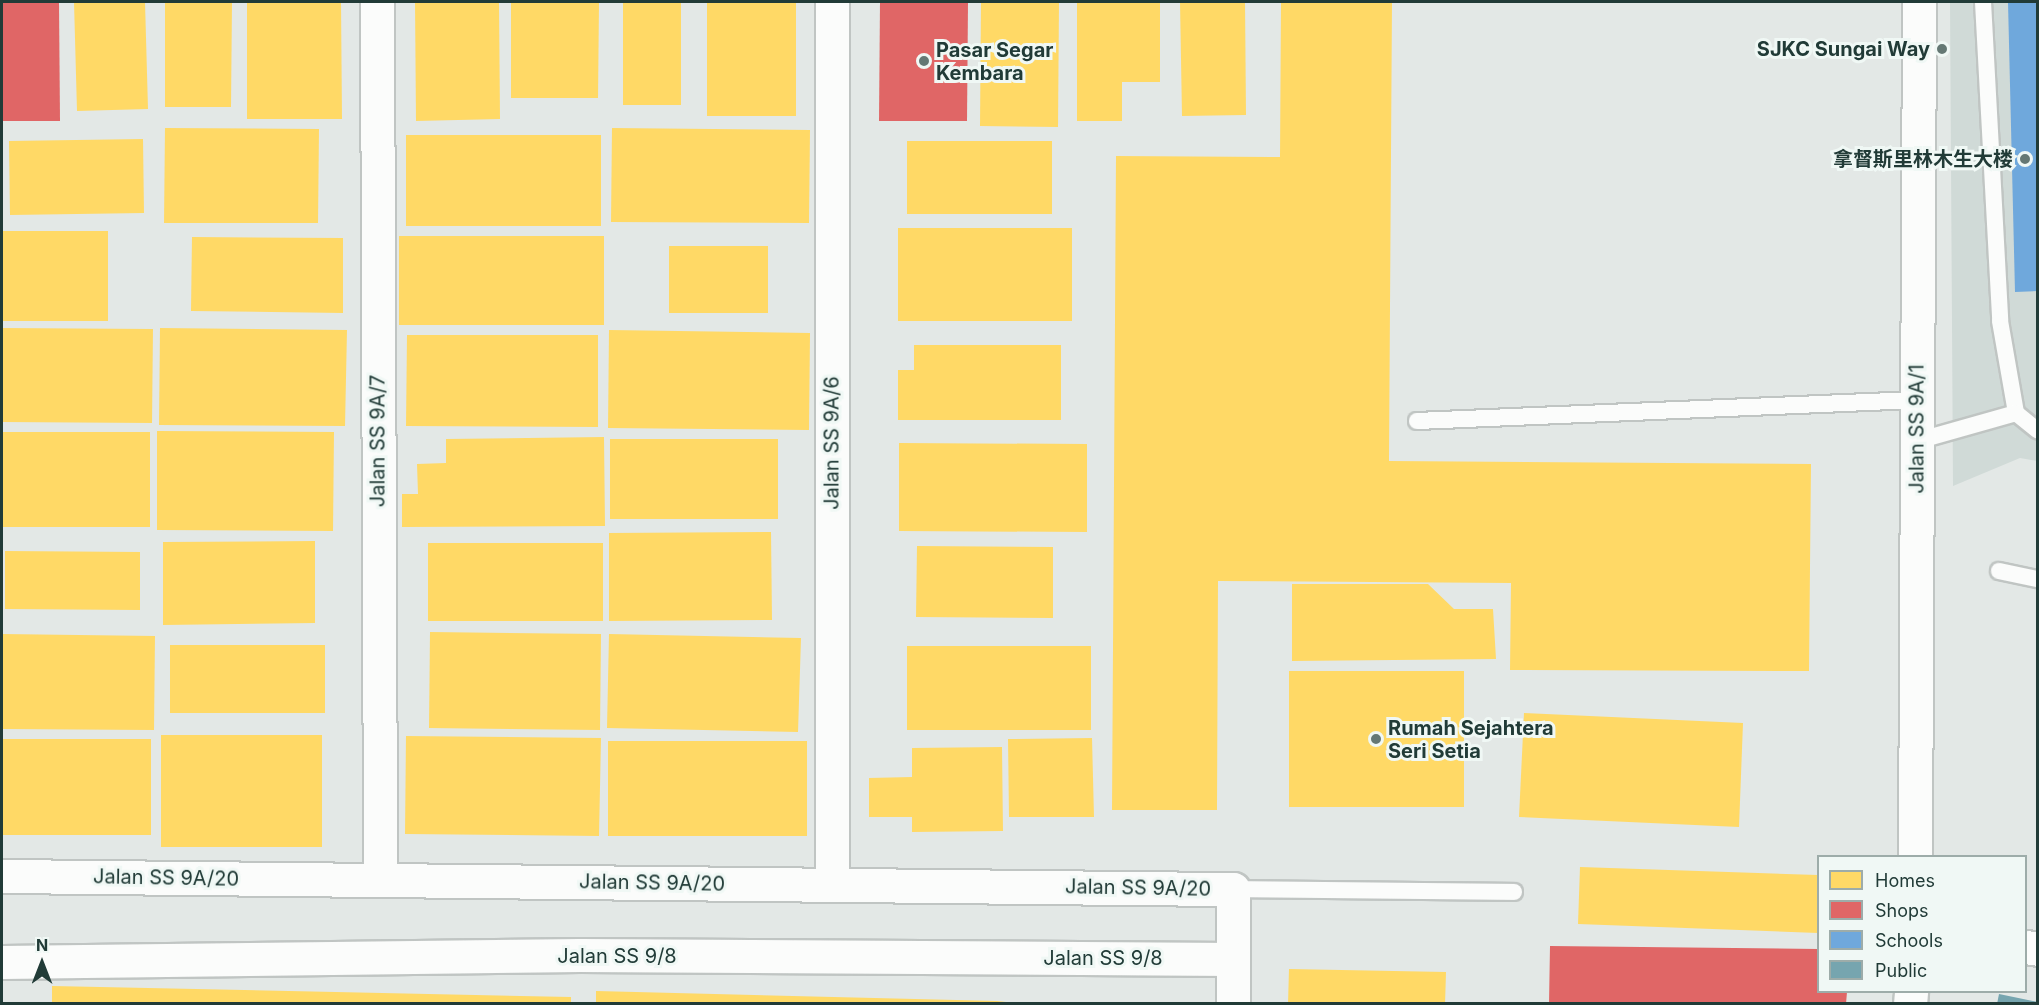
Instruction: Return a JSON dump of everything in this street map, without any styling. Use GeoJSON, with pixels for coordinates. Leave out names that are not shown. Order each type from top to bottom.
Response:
{"type":"FeatureCollection","features":[{"type":"Feature","properties":{"kind":"street","name":"Jalan SS 9A/7"},"geometry":{"type":"LineString","coordinates":[[377,2],[380,880]]}},
{"type":"Feature","properties":{"kind":"street","name":"Jalan SS 9A/6"},"geometry":{"type":"LineString","coordinates":[[832,2],[832,885]]}},
{"type":"Feature","properties":{"kind":"street","name":"Jalan SS 9A/1"},"geometry":{"type":"LineString","coordinates":[[1915,855],[1919,2]]}},
{"type":"Feature","properties":{"kind":"street","name":"Jalan SS 9A/20"},"geometry":{"type":"LineString","coordinates":[[2,876],[1233,889],[1233,1004]]}},
{"type":"Feature","properties":{"kind":"street","name":"Jalan SS 9/8"},"geometry":{"type":"LineString","coordinates":[[2,962],[580,955],[1233,959]]}},
{"type":"Feature","properties":{"kind":"lane"},"geometry":{"type":"LineString","coordinates":[[1983,2],[2000,321],[2016,413],[2037,431]]}},
{"type":"Feature","properties":{"kind":"lane"},"geometry":{"type":"LineString","coordinates":[[1417,421],[1917,400]]}},
{"type":"Feature","properties":{"kind":"lane"},"geometry":{"type":"LineString","coordinates":[[1917,441],[2016,413]]}},
{"type":"Feature","properties":{"kind":"lane"},"geometry":{"type":"LineString","coordinates":[[1999,571],[2037,579]]}},
{"type":"Feature","properties":{"kind":"lane"},"geometry":{"type":"LineString","coordinates":[[1233,889],[1514,892]]}},
{"type":"Feature","properties":{"kind":"shaded area"},"geometry":{"type":"Polygon","coordinates":[[[1950,2],[2038,2],[2037,461],[2020,458],[1953,486],[1950,2]]]}},
{"type":"Feature","properties":{"kind":"building: Homes"},"geometry":{"type":"Polygon","coordinates":[[[74,2],[145,2],[148,109],[77,111],[74,2]]]}},
{"type":"Feature","properties":{"kind":"building: Homes"},"geometry":{"type":"Polygon","coordinates":[[[165,2],[232,2],[231,107],[165,107],[165,2]]]}},
{"type":"Feature","properties":{"kind":"building: Homes"},"geometry":{"type":"Polygon","coordinates":[[[247,2],[341,2],[342,119],[247,119],[247,2]]]}},
{"type":"Feature","properties":{"kind":"building: Homes"},"geometry":{"type":"Polygon","coordinates":[[[415,2],[499,2],[500,119],[416,121],[415,2]]]}},
{"type":"Feature","properties":{"kind":"building: Homes"},"geometry":{"type":"Polygon","coordinates":[[[511,2],[599,2],[598,98],[511,98],[511,2]]]}},
{"type":"Feature","properties":{"kind":"building: Homes"},"geometry":{"type":"Polygon","coordinates":[[[623,2],[681,2],[681,105],[623,105],[623,2]]]}},
{"type":"Feature","properties":{"kind":"building: Homes"},"geometry":{"type":"Polygon","coordinates":[[[707,2],[796,2],[796,116],[707,116],[707,2]]]}},
{"type":"Feature","properties":{"kind":"building: Homes"},"geometry":{"type":"Polygon","coordinates":[[[981,2],[1059,2],[1058,127],[980,126],[981,2]]]}},
{"type":"Feature","properties":{"kind":"building: Homes"},"geometry":{"type":"Polygon","coordinates":[[[1077,2],[1160,2],[1160,82],[1122,82],[1122,121],[1077,121],[1077,2]]]}},
{"type":"Feature","properties":{"kind":"building: Homes"},"geometry":{"type":"Polygon","coordinates":[[[1180,2],[1245,2],[1246,115],[1182,116],[1180,2]]]}},
{"type":"Feature","properties":{"kind":"building: Homes"},"geometry":{"type":"Polygon","coordinates":[[[1281,2],[1392,2],[1389,461],[1811,464],[1809,671],[1510,670],[1511,583],[1218,581],[1217,810],[1112,810],[1116,156],[1280,157],[1281,2]]]}},
{"type":"Feature","properties":{"kind":"building: Homes"},"geometry":{"type":"Polygon","coordinates":[[[165,128],[319,129],[318,223],[164,223],[165,128]]]}},
{"type":"Feature","properties":{"kind":"building: Homes"},"geometry":{"type":"Polygon","coordinates":[[[612,128],[810,130],[809,223],[611,222],[612,128]]]}},
{"type":"Feature","properties":{"kind":"building: Homes"},"geometry":{"type":"Polygon","coordinates":[[[406,135],[601,135],[601,226],[406,226],[406,135]]]}},
{"type":"Feature","properties":{"kind":"building: Homes"},"geometry":{"type":"Polygon","coordinates":[[[143,139],[144,213],[10,215],[9,141],[143,139]]]}},
{"type":"Feature","properties":{"kind":"building: Homes"},"geometry":{"type":"Polygon","coordinates":[[[907,141],[1052,141],[1052,214],[907,214],[907,141]]]}},
{"type":"Feature","properties":{"kind":"building: Homes"},"geometry":{"type":"Polygon","coordinates":[[[898,228],[1072,228],[1072,321],[898,321],[898,228]]]}},
{"type":"Feature","properties":{"kind":"building: Homes"},"geometry":{"type":"Polygon","coordinates":[[[2,231],[108,231],[108,321],[2,321],[2,231]]]}},
{"type":"Feature","properties":{"kind":"building: Homes"},"geometry":{"type":"Polygon","coordinates":[[[399,236],[604,236],[604,325],[399,325],[399,236]]]}},
{"type":"Feature","properties":{"kind":"building: Homes"},"geometry":{"type":"Polygon","coordinates":[[[192,237],[343,238],[343,313],[191,311],[192,237]]]}},
{"type":"Feature","properties":{"kind":"building: Homes"},"geometry":{"type":"Polygon","coordinates":[[[669,246],[768,246],[768,313],[669,313],[669,246]]]}},
{"type":"Feature","properties":{"kind":"building: Homes"},"geometry":{"type":"Polygon","coordinates":[[[2,328],[153,329],[152,423],[2,422],[2,328]]]}},
{"type":"Feature","properties":{"kind":"building: Homes"},"geometry":{"type":"Polygon","coordinates":[[[160,328],[347,330],[345,426],[159,425],[160,328]]]}},
{"type":"Feature","properties":{"kind":"building: Homes"},"geometry":{"type":"Polygon","coordinates":[[[609,330],[810,333],[809,430],[608,428],[609,330]]]}},
{"type":"Feature","properties":{"kind":"building: Homes"},"geometry":{"type":"Polygon","coordinates":[[[407,335],[598,335],[598,427],[406,426],[407,335]]]}},
{"type":"Feature","properties":{"kind":"building: Homes"},"geometry":{"type":"Polygon","coordinates":[[[914,345],[1061,345],[1061,420],[898,420],[898,370],[914,370],[914,345]]]}},
{"type":"Feature","properties":{"kind":"building: Homes"},"geometry":{"type":"Polygon","coordinates":[[[157,431],[334,432],[333,531],[157,530],[157,431]]]}},
{"type":"Feature","properties":{"kind":"building: Homes"},"geometry":{"type":"Polygon","coordinates":[[[2,432],[150,432],[150,527],[2,527],[2,432]]]}},
{"type":"Feature","properties":{"kind":"building: Homes"},"geometry":{"type":"Polygon","coordinates":[[[604,437],[605,526],[402,527],[402,494],[418,494],[417,464],[446,463],[446,439],[604,437]]]}},
{"type":"Feature","properties":{"kind":"building: Homes"},"geometry":{"type":"Polygon","coordinates":[[[610,439],[778,439],[778,519],[610,519],[610,439]]]}},
{"type":"Feature","properties":{"kind":"building: Homes"},"geometry":{"type":"Polygon","coordinates":[[[899,443],[1087,444],[1087,532],[899,531],[899,443]]]}},
{"type":"Feature","properties":{"kind":"building: Homes"},"geometry":{"type":"Polygon","coordinates":[[[771,532],[772,620],[609,621],[609,533],[771,532]]]}},
{"type":"Feature","properties":{"kind":"building: Homes"},"geometry":{"type":"Polygon","coordinates":[[[315,541],[315,623],[163,625],[163,542],[315,541]]]}},
{"type":"Feature","properties":{"kind":"building: Homes"},"geometry":{"type":"Polygon","coordinates":[[[428,543],[603,543],[603,621],[428,621],[428,543]]]}},
{"type":"Feature","properties":{"kind":"building: Homes"},"geometry":{"type":"Polygon","coordinates":[[[917,546],[1053,547],[1053,618],[916,617],[917,546]]]}},
{"type":"Feature","properties":{"kind":"building: Homes"},"geometry":{"type":"Polygon","coordinates":[[[5,551],[140,552],[140,610],[5,609],[5,551]]]}},
{"type":"Feature","properties":{"kind":"building: Homes"},"geometry":{"type":"Polygon","coordinates":[[[1292,584],[1428,584],[1454,609],[1493,609],[1496,659],[1292,661],[1292,584]]]}},
{"type":"Feature","properties":{"kind":"building: Homes"},"geometry":{"type":"Polygon","coordinates":[[[430,632],[601,634],[600,730],[429,728],[430,632]]]}},
{"type":"Feature","properties":{"kind":"building: Homes"},"geometry":{"type":"Polygon","coordinates":[[[2,634],[155,636],[154,730],[2,729],[2,634]]]}},
{"type":"Feature","properties":{"kind":"building: Homes"},"geometry":{"type":"Polygon","coordinates":[[[609,634],[801,638],[798,732],[607,728],[609,634]]]}},
{"type":"Feature","properties":{"kind":"building: Homes"},"geometry":{"type":"Polygon","coordinates":[[[170,645],[325,645],[325,713],[170,713],[170,645]]]}},
{"type":"Feature","properties":{"kind":"building: Homes"},"geometry":{"type":"Polygon","coordinates":[[[907,646],[1091,646],[1091,730],[907,730],[907,646]]]}},
{"type":"Feature","properties":{"kind":"building: Homes","name":"Rumah Sejahtera Seri Setia"},"geometry":{"type":"Polygon","coordinates":[[[1289,671],[1464,671],[1464,807],[1289,807],[1289,671]]]}},
{"type":"Feature","properties":{"kind":"building: Homes"},"geometry":{"type":"Polygon","coordinates":[[[1524,713],[1743,723],[1739,827],[1519,817],[1524,713]]]}},
{"type":"Feature","properties":{"kind":"building: Homes"},"geometry":{"type":"Polygon","coordinates":[[[161,735],[322,735],[322,847],[161,847],[161,735]]]}},
{"type":"Feature","properties":{"kind":"building: Homes"},"geometry":{"type":"Polygon","coordinates":[[[406,736],[601,738],[599,836],[405,834],[406,736]]]}},
{"type":"Feature","properties":{"kind":"building: Homes"},"geometry":{"type":"Polygon","coordinates":[[[1092,738],[1094,817],[1009,817],[1008,739],[1092,738]]]}},
{"type":"Feature","properties":{"kind":"building: Homes"},"geometry":{"type":"Polygon","coordinates":[[[2,739],[151,739],[151,835],[2,835],[2,739]]]}},
{"type":"Feature","properties":{"kind":"building: Homes"},"geometry":{"type":"Polygon","coordinates":[[[608,741],[807,741],[807,836],[608,836],[608,741]]]}},
{"type":"Feature","properties":{"kind":"building: Homes"},"geometry":{"type":"Polygon","coordinates":[[[1002,747],[1003,831],[912,832],[912,817],[869,817],[869,778],[912,777],[912,748],[1002,747]]]}},
{"type":"Feature","properties":{"kind":"building: Homes"},"geometry":{"type":"Polygon","coordinates":[[[1580,867],[1817,875],[1817,933],[1578,924],[1580,867]]]}},
{"type":"Feature","properties":{"kind":"building: Homes"},"geometry":{"type":"Polygon","coordinates":[[[1289,969],[1446,972],[1445,1004],[1288,1004],[1289,969]]]}},
{"type":"Feature","properties":{"kind":"building: Homes"},"geometry":{"type":"Polygon","coordinates":[[[52,986],[571,997],[571,1004],[52,1004],[52,986]]]}},
{"type":"Feature","properties":{"kind":"building: Homes"},"geometry":{"type":"Polygon","coordinates":[[[596,991],[997,1001],[1024,1004],[596,1004],[596,991]]]}},
{"type":"Feature","properties":{"kind":"building: Shops"},"geometry":{"type":"Polygon","coordinates":[[[2,2],[59,2],[60,121],[2,121],[2,2]]]}},
{"type":"Feature","properties":{"kind":"building: Shops","name":"Pasar Segar Kembara"},"geometry":{"type":"Polygon","coordinates":[[[880,2],[968,2],[967,121],[879,121],[880,2]]]}},
{"type":"Feature","properties":{"kind":"building: Shops"},"geometry":{"type":"Polygon","coordinates":[[[1550,946],[1817,949],[1817,993],[1847,993],[1846,1004],[1549,1004],[1550,946]]]}},
{"type":"Feature","properties":{"kind":"building: Schools","name":"拿督斯里林木生大楼"},"geometry":{"type":"Polygon","coordinates":[[[2008,2],[2038,2],[2038,291],[2015,292],[2008,2]]]}},
{"type":"Feature","properties":{"kind":"building: Public"},"geometry":{"type":"Polygon","coordinates":[[[1999,994],[2038,1002],[2038,1004],[1997,1004],[1999,994]]]}},
{"type":"Feature","properties":{"kind":"place","name":"SJKC Sungai Way"},"geometry":{"type":"Point","coordinates":[1942,49]}},
{"type":"Feature","properties":{"kind":"place","name":"Pasar Segar Kembara"},"geometry":{"type":"Point","coordinates":[924,61]}},
{"type":"Feature","properties":{"kind":"place","name":"拿督斯里林木生大楼"},"geometry":{"type":"Point","coordinates":[2025,159]}},
{"type":"Feature","properties":{"kind":"place","name":"Rumah Sejahtera Seri Setia"},"geometry":{"type":"Point","coordinates":[1376,739]}}]}
